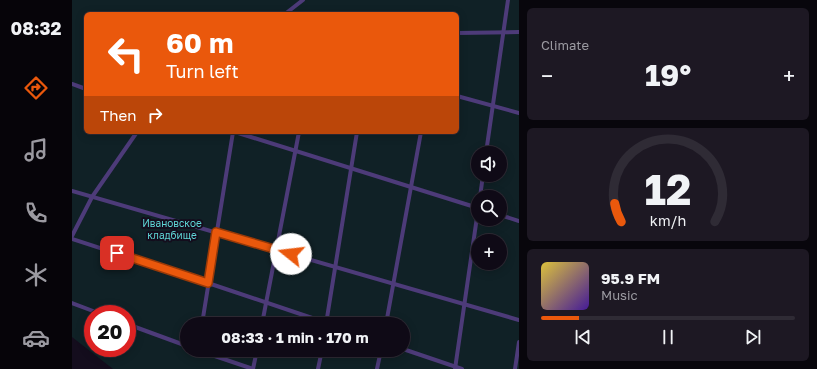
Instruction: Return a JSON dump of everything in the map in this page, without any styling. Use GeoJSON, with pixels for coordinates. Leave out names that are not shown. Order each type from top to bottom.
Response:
{"type":"FeatureCollection","features":[{"type":"Feature","properties":{"kind":"lane"},"geometry":{"type":"LineString","coordinates":[[487,146],[508,0]]}},
{"type":"Feature","properties":{"kind":"lane"},"geometry":{"type":"LineString","coordinates":[[287,12],[299,1]]}},
{"type":"Feature","properties":{"kind":"lane"},"geometry":{"type":"LineString","coordinates":[[459,33],[519,32]]}},
{"type":"Feature","properties":{"kind":"lane"},"geometry":{"type":"LineString","coordinates":[[72,84],[84,88]]}},
{"type":"Feature","properties":{"kind":"lane"},"geometry":{"type":"LineString","coordinates":[[459,97],[519,113]]}},
{"type":"Feature","properties":{"kind":"lane"},"geometry":{"type":"LineString","coordinates":[[135,134],[92,197],[72,237],[308,317]]}},
{"type":"Feature","properties":{"kind":"lane"},"geometry":{"type":"LineString","coordinates":[[203,317],[216,232],[234,134]]}},
{"type":"Feature","properties":{"kind":"lane"},"geometry":{"type":"LineString","coordinates":[[241,134],[471,207]]}},
{"type":"Feature","properties":{"kind":"lane"},"geometry":{"type":"LineString","coordinates":[[263,317],[300,134]]}},
{"type":"Feature","properties":{"kind":"lane"},"geometry":{"type":"LineString","coordinates":[[328,317],[357,134]]}},
{"type":"Feature","properties":{"kind":"lane"},"geometry":{"type":"LineString","coordinates":[[387,317],[421,134]]}},
{"type":"Feature","properties":{"kind":"lane"},"geometry":{"type":"LineString","coordinates":[[72,191],[519,320]]}},
{"type":"Feature","properties":{"kind":"lane"},"geometry":{"type":"LineString","coordinates":[[507,217],[519,221]]}},
{"type":"Feature","properties":{"kind":"lane"},"geometry":{"type":"LineString","coordinates":[[456,368],[475,226]]}},
{"type":"Feature","properties":{"kind":"lane"},"geometry":{"type":"LineString","coordinates":[[72,303],[84,308]]}},
{"type":"Feature","properties":{"kind":"lane"},"geometry":{"type":"LineString","coordinates":[[136,327],[180,343]]}},
{"type":"Feature","properties":{"kind":"lane"},"geometry":{"type":"LineString","coordinates":[[515,369],[519,342]]}},
{"type":"Feature","properties":{"kind":"lane"},"geometry":{"type":"LineString","coordinates":[[410,352],[462,369]]}},
{"type":"Feature","properties":{"kind":"lane"},"geometry":{"type":"LineString","coordinates":[[218,357],[253,369],[256,357]]}},
{"type":"Feature","properties":{"kind":"lane"},"geometry":{"type":"LineString","coordinates":[[318,369],[321,357]]}},
{"type":"Feature","properties":{"kind":"lane"},"geometry":{"type":"LineString","coordinates":[[377,369],[380,357]]}},
{"type":"Feature","properties":{"kind":"green space","name":"Ивановское кладбище"},"geometry":{"type":"Polygon","coordinates":[[[72,0],[519,0],[519,369],[113,369],[98,357],[136,357],[136,305],[84,305],[84,346],[72,337],[72,0]]]}},
{"type":"Feature","properties":{"kind":"route"},"geometry":{"type":"LineString","coordinates":[[117,253],[208,283],[216,232],[291,254]]}}]}
